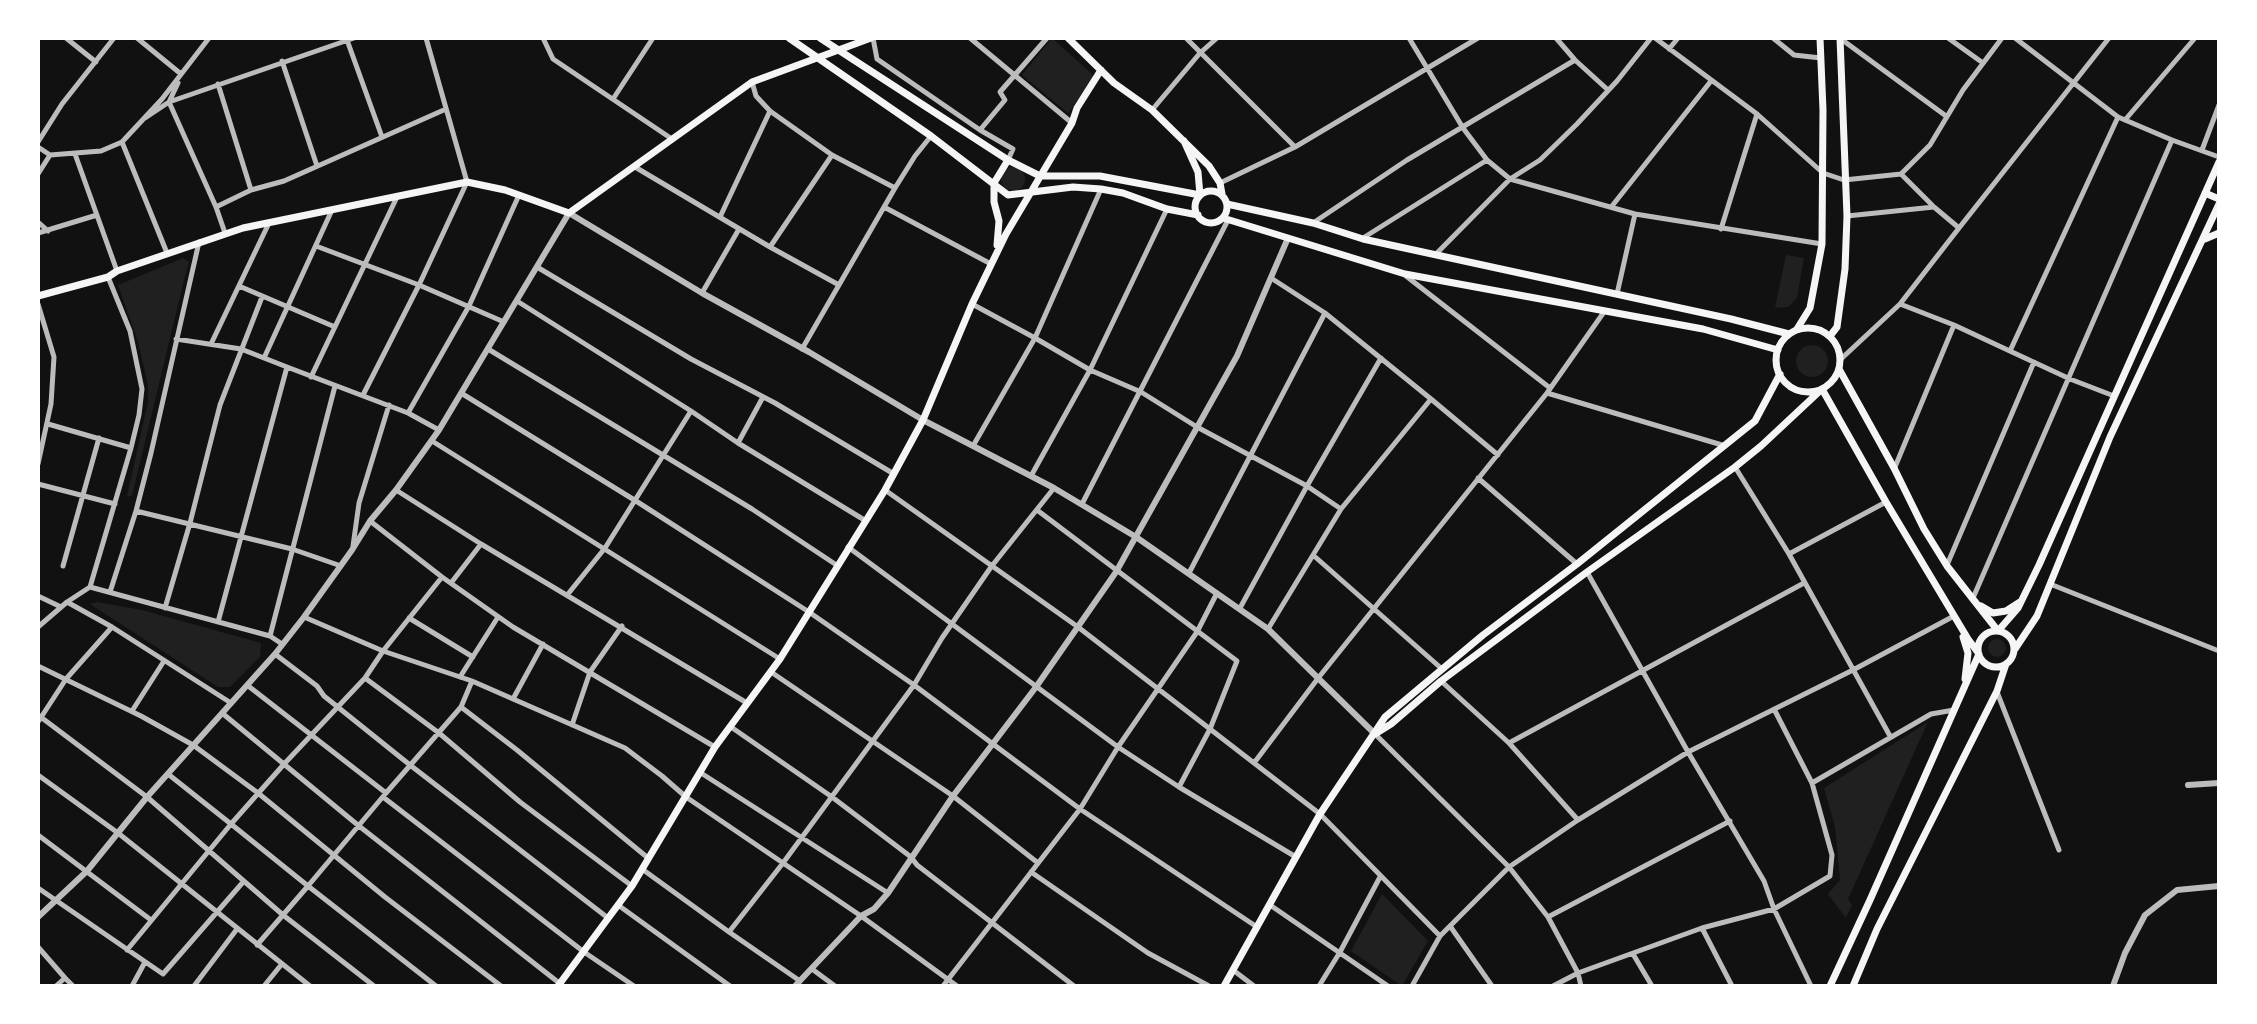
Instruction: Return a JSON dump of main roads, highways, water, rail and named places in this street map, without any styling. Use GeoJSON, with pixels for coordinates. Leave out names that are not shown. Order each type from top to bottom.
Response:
{"type":"FeatureCollection","features":[{"type":"Feature","properties":{"kind":"main road"},"geometry":{"type":"LineString","coordinates":[[789,38],[931,136],[1008,195],[1073,187],[1101,189],[1198,215]]}},
{"type":"Feature","properties":{"kind":"main road"},"geometry":{"type":"LineString","coordinates":[[820,38],[1008,160],[1040,176],[1100,176],[1200,195],[1211,191],[1222,194]]}},
{"type":"Feature","properties":{"kind":"main road"},"geometry":{"type":"LineString","coordinates":[[38,296],[108,277],[117,271],[225,233],[467,182],[505,190],[569,213],[752,82],[872,38]]}},
{"type":"Feature","properties":{"kind":"main road"},"geometry":{"type":"LineString","coordinates":[[1068,38],[1114,83],[1152,110],[1209,166],[1220,183],[1227,204],[1226,219]]}},
{"type":"Feature","properties":{"kind":"main road"},"geometry":{"type":"LineString","coordinates":[[1820,38],[1822,244],[1810,308],[1797,329],[1782,341],[1777,366],[1785,382],[1803,391],[1822,389]]}},
{"type":"Feature","properties":{"kind":"main road"},"geometry":{"type":"LineString","coordinates":[[1830,336],[1837,327],[1845,269],[1847,216],[1840,38]]}},
{"type":"Feature","properties":{"kind":"main road"},"geometry":{"type":"LineString","coordinates":[[560,985],[632,886],[715,747],[780,659],[885,490],[923,420],[991,264],[1101,70]]}},
{"type":"Feature","properties":{"kind":"main road"},"geometry":{"type":"LineString","coordinates":[[1184,141],[1198,172],[1200,195],[1195,210],[1200,220],[1209,224],[1226,219],[1405,274],[1703,329],[1778,350]]}},
{"type":"Feature","properties":{"kind":"main road"},"geometry":{"type":"LineString","coordinates":[[1830,986],[1963,693],[1979,654],[1981,639],[1988,632],[1998,631],[2021,601],[2046,551],[2219,159]]}},
{"type":"Feature","properties":{"kind":"main road"},"geometry":{"type":"LineString","coordinates":[[996,255],[999,221],[994,202],[994,183],[1008,160]]}},
{"type":"Feature","properties":{"kind":"main road"},"geometry":{"type":"LineString","coordinates":[[1822,389],[1981,659],[1990,666],[2001,667],[2014,655],[2037,616],[2110,437],[2199,247],[2216,218],[2219,201],[2205,193]]}},
{"type":"Feature","properties":{"kind":"main road"},"geometry":{"type":"LineString","coordinates":[[1227,204],[1313,223],[1363,239],[1789,334]]}},
{"type":"Feature","properties":{"kind":"main road"},"geometry":{"type":"LineString","coordinates":[[2198,209],[2216,218]]}},
{"type":"Feature","properties":{"kind":"main road"},"geometry":{"type":"LineString","coordinates":[[2199,247],[2207,236],[2219,233]]}},
{"type":"Feature","properties":{"kind":"main road"},"geometry":{"type":"LineString","coordinates":[[1375,734],[1587,572],[1735,467],[1830,384],[1839,369],[1839,350],[1830,336],[1815,328],[1797,329]]}},
{"type":"Feature","properties":{"kind":"main road"},"geometry":{"type":"LineString","coordinates":[[1839,369],[1947,566],[1998,631],[2012,639],[2015,649]]}},
{"type":"Feature","properties":{"kind":"main road"},"geometry":{"type":"LineString","coordinates":[[1224,986],[1320,814],[1385,717],[1755,421],[1780,374]]}},
{"type":"Feature","properties":{"kind":"main road"},"geometry":{"type":"LineString","coordinates":[[1975,601],[1993,613],[2006,611],[2021,601]]}},
{"type":"Feature","properties":{"kind":"main road"},"geometry":{"type":"LineString","coordinates":[[1955,618],[1968,653],[1963,693]]}},
{"type":"Feature","properties":{"kind":"main road"},"geometry":{"type":"LineString","coordinates":[[1853,986],[1877,929],[1997,691],[2006,664]]}}]}
